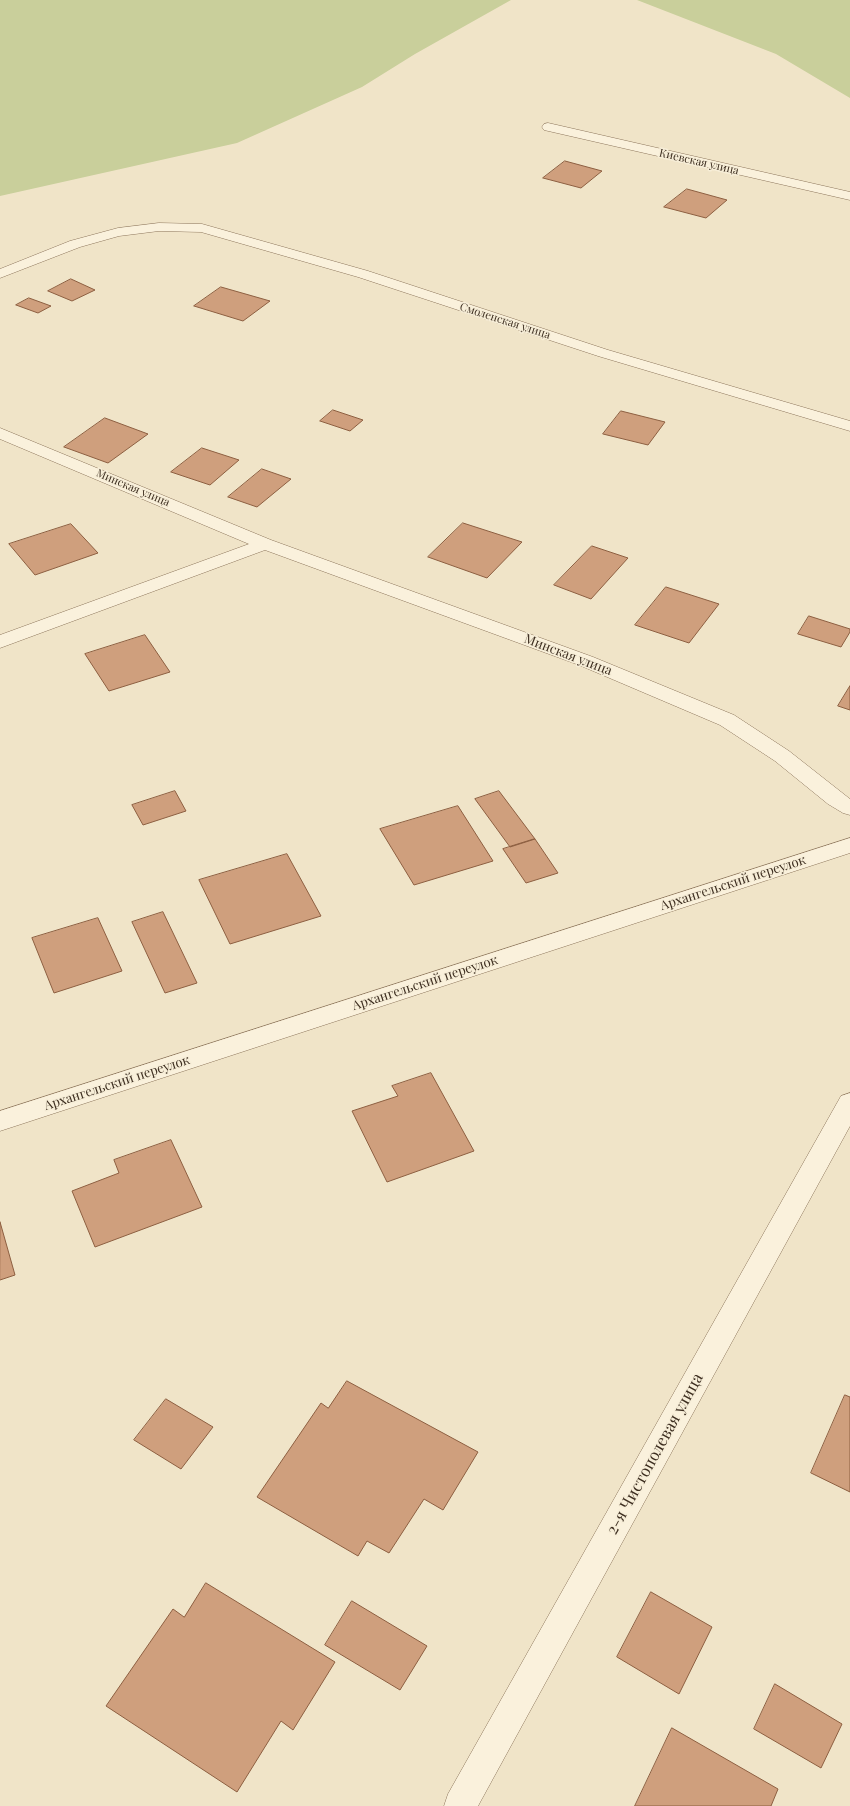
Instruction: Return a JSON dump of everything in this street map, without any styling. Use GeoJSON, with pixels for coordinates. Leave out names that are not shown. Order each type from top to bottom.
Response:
{"type":"FeatureCollection","features":[{"type":"Feature","properties":{"kind":"street","name":"Киевская улица"},"geometry":{"type":"LineString","coordinates":[[548,127],[850,196]]}},
{"type":"Feature","properties":{"kind":"street","name":"Смоленская улица"},"geometry":{"type":"LineString","coordinates":[[0,274],[74,244],[118,232],[159,226],[202,228],[363,274],[603,353],[850,426]]}},
{"type":"Feature","properties":{"kind":"street","name":"Минская улица"},"geometry":{"type":"LineString","coordinates":[[0,432],[265,544],[586,661],[727,720],[782,756],[835,799],[850,808]]}},
{"type":"Feature","properties":{"kind":"street"},"geometry":{"type":"LineString","coordinates":[[0,642],[265,544]]}},
{"type":"Feature","properties":{"kind":"street","name":"Архангельский переулок"},"geometry":{"type":"LineString","coordinates":[[0,1121],[850,845]]}},
{"type":"Feature","properties":{"kind":"street","name":"2-я Чистополевая улица"},"geometry":{"type":"LineString","coordinates":[[460,1806],[850,1103]]}},
{"type":"Feature","properties":{"kind":"green space"},"geometry":{"type":"Polygon","coordinates":[[[0,0],[511,0],[415,54],[362,87],[237,143],[0,196],[0,0]]]}},
{"type":"Feature","properties":{"kind":"green space"},"geometry":{"type":"Polygon","coordinates":[[[637,0],[850,0],[850,98],[776,54],[637,0]]]}},
{"type":"Feature","properties":{"kind":"building"},"geometry":{"type":"Polygon","coordinates":[[[565,161],[602,171],[581,188],[543,178],[565,161]]]}},
{"type":"Feature","properties":{"kind":"building"},"geometry":{"type":"Polygon","coordinates":[[[687,189],[727,200],[706,218],[664,207],[687,189]]]}},
{"type":"Feature","properties":{"kind":"building"},"geometry":{"type":"Polygon","coordinates":[[[71,279],[95,290],[72,301],[48,291],[71,279]]]}},
{"type":"Feature","properties":{"kind":"building"},"geometry":{"type":"Polygon","coordinates":[[[221,287],[270,301],[243,321],[194,306],[221,287]]]}},
{"type":"Feature","properties":{"kind":"building"},"geometry":{"type":"Polygon","coordinates":[[[29,298],[51,306],[38,313],[16,305],[29,298]]]}},
{"type":"Feature","properties":{"kind":"building"},"geometry":{"type":"Polygon","coordinates":[[[333,410],[363,420],[350,431],[320,421],[333,410]]]}},
{"type":"Feature","properties":{"kind":"building"},"geometry":{"type":"Polygon","coordinates":[[[621,411],[665,422],[648,445],[603,434],[621,411]]]}},
{"type":"Feature","properties":{"kind":"building"},"geometry":{"type":"Polygon","coordinates":[[[105,418],[148,434],[108,463],[64,447],[105,418]]]}},
{"type":"Feature","properties":{"kind":"building"},"geometry":{"type":"Polygon","coordinates":[[[202,448],[239,460],[210,485],[171,472],[202,448]]]}},
{"type":"Feature","properties":{"kind":"building"},"geometry":{"type":"Polygon","coordinates":[[[262,469],[291,479],[257,507],[228,497],[262,469]]]}},
{"type":"Feature","properties":{"kind":"building"},"geometry":{"type":"Polygon","coordinates":[[[463,523],[522,542],[487,578],[428,557],[463,523]]]}},
{"type":"Feature","properties":{"kind":"building"},"geometry":{"type":"Polygon","coordinates":[[[71,524],[98,553],[35,575],[9,544],[71,524]]]}},
{"type":"Feature","properties":{"kind":"building"},"geometry":{"type":"Polygon","coordinates":[[[592,546],[628,558],[591,599],[554,585],[592,546]]]}},
{"type":"Feature","properties":{"kind":"building"},"geometry":{"type":"Polygon","coordinates":[[[666,587],[719,604],[689,643],[635,625],[666,587]]]}},
{"type":"Feature","properties":{"kind":"building"},"geometry":{"type":"Polygon","coordinates":[[[809,616],[850,629],[850,632],[841,647],[798,634],[809,616]]]}},
{"type":"Feature","properties":{"kind":"building"},"geometry":{"type":"Polygon","coordinates":[[[145,635],[170,672],[109,691],[85,654],[145,635]]]}},
{"type":"Feature","properties":{"kind":"building"},"geometry":{"type":"Polygon","coordinates":[[[850,686],[850,710],[838,706],[850,686]]]}},
{"type":"Feature","properties":{"kind":"building"},"geometry":{"type":"Polygon","coordinates":[[[175,791],[186,811],[143,825],[132,805],[175,791]]]}},
{"type":"Feature","properties":{"kind":"building"},"geometry":{"type":"Polygon","coordinates":[[[499,791],[535,839],[510,847],[475,799],[499,791]]]}},
{"type":"Feature","properties":{"kind":"building"},"geometry":{"type":"Polygon","coordinates":[[[458,806],[493,861],[414,885],[380,829],[458,806]]]}},
{"type":"Feature","properties":{"kind":"building"},"geometry":{"type":"Polygon","coordinates":[[[535,839],[558,873],[526,883],[503,849],[535,839]]]}},
{"type":"Feature","properties":{"kind":"building"},"geometry":{"type":"Polygon","coordinates":[[[287,854],[321,916],[230,944],[199,880],[287,854]]]}},
{"type":"Feature","properties":{"kind":"building"},"geometry":{"type":"Polygon","coordinates":[[[163,912],[197,983],[165,993],[132,922],[163,912]]]}},
{"type":"Feature","properties":{"kind":"building"},"geometry":{"type":"Polygon","coordinates":[[[98,918],[122,971],[54,993],[32,938],[98,918]]]}},
{"type":"Feature","properties":{"kind":"building"},"geometry":{"type":"Polygon","coordinates":[[[431,1073],[474,1151],[387,1182],[352,1111],[398,1096],[392,1086],[431,1073]]]}},
{"type":"Feature","properties":{"kind":"building"},"geometry":{"type":"Polygon","coordinates":[[[171,1140],[202,1207],[95,1247],[72,1191],[119,1173],[114,1160],[171,1140]]]}},
{"type":"Feature","properties":{"kind":"building"},"geometry":{"type":"Polygon","coordinates":[[[0,1222],[15,1275],[0,1280],[0,1222]]]}},
{"type":"Feature","properties":{"kind":"building"},"geometry":{"type":"Polygon","coordinates":[[[347,1381],[478,1452],[443,1510],[424,1499],[389,1553],[367,1541],[358,1556],[257,1497],[321,1403],[328,1408],[347,1381]]]}},
{"type":"Feature","properties":{"kind":"building"},"geometry":{"type":"Polygon","coordinates":[[[845,1395],[850,1397],[850,1492],[811,1473],[845,1395]]]}},
{"type":"Feature","properties":{"kind":"building"},"geometry":{"type":"Polygon","coordinates":[[[166,1399],[213,1427],[181,1469],[134,1440],[166,1399]]]}},
{"type":"Feature","properties":{"kind":"building"},"geometry":{"type":"Polygon","coordinates":[[[206,1583],[335,1662],[293,1730],[281,1721],[237,1792],[106,1706],[173,1609],[184,1617],[206,1583]]]}},
{"type":"Feature","properties":{"kind":"building"},"geometry":{"type":"Polygon","coordinates":[[[651,1592],[712,1627],[679,1694],[617,1657],[651,1592]]]}},
{"type":"Feature","properties":{"kind":"building"},"geometry":{"type":"Polygon","coordinates":[[[352,1601],[427,1646],[400,1690],[325,1645],[352,1601]]]}},
{"type":"Feature","properties":{"kind":"building"},"geometry":{"type":"Polygon","coordinates":[[[775,1684],[842,1724],[821,1768],[754,1729],[775,1684]]]}},
{"type":"Feature","properties":{"kind":"building"},"geometry":{"type":"Polygon","coordinates":[[[672,1728],[778,1789],[771,1806],[635,1806],[672,1728]]]}}]}
